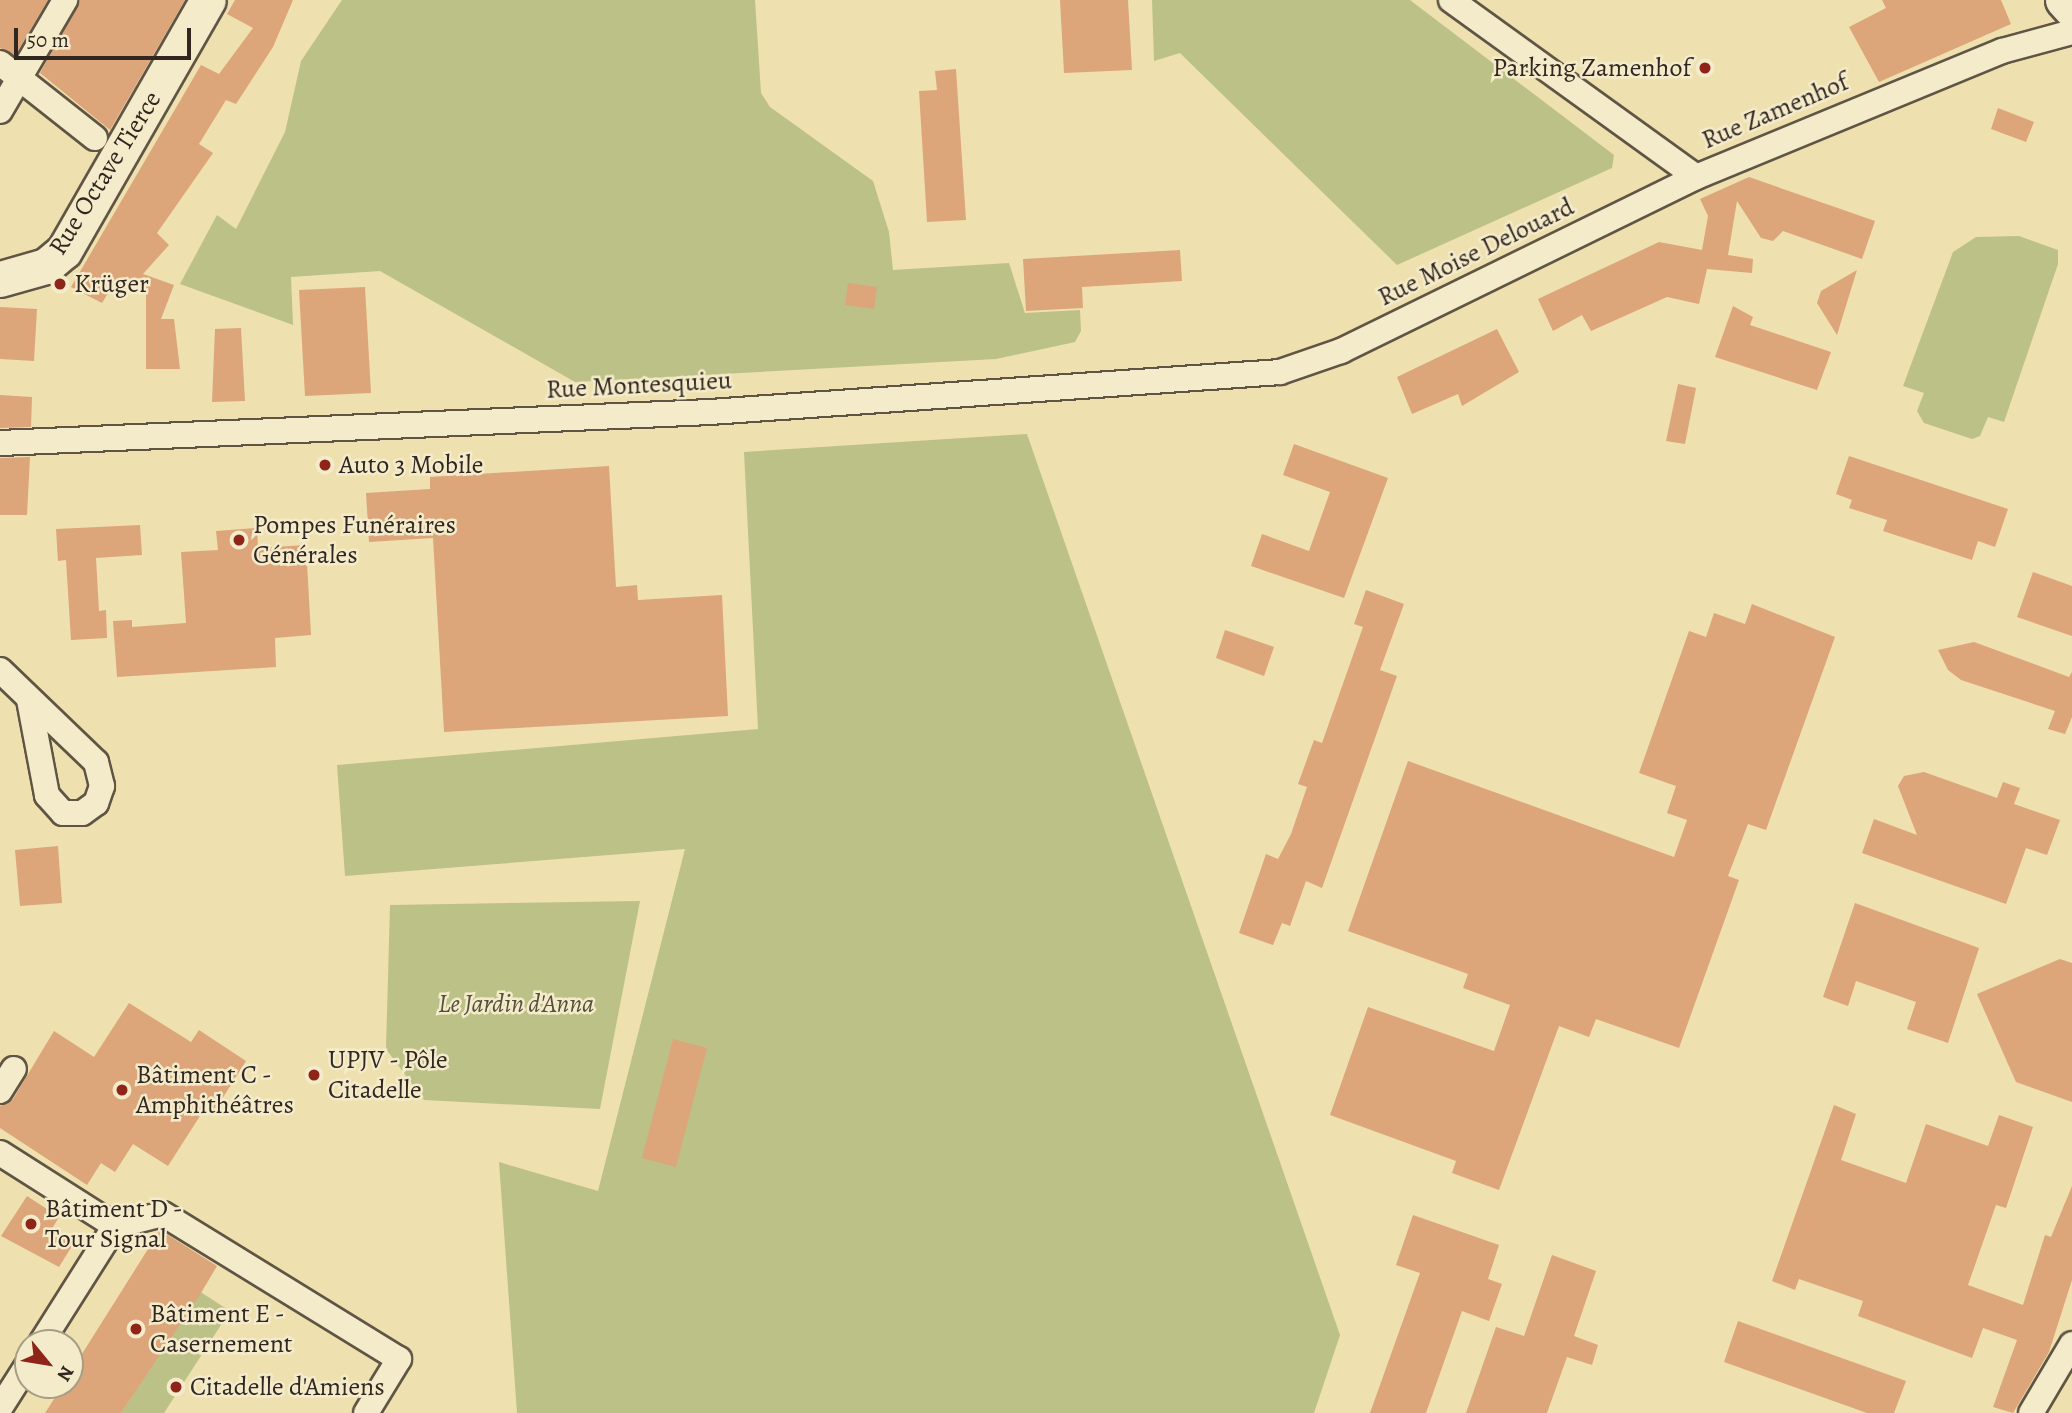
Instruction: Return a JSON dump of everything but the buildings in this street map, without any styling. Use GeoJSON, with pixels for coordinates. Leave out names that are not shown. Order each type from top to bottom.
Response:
{"type":"FeatureCollection","features":[{"type":"Feature","properties":{"kind":"street"},"geometry":{"type":"LineString","coordinates":[[0,111],[9,71],[65,0]]}},
{"type":"Feature","properties":{"kind":"street","name":"Rue Octave Tierce"},"geometry":{"type":"LineString","coordinates":[[0,279],[46,266],[64,251],[208,0]]}},
{"type":"Feature","properties":{"kind":"street","name":"Rue Zamenhof"},"geometry":{"type":"LineString","coordinates":[[1451,0],[1696,177],[2002,51],[2072,32]]}},
{"type":"Feature","properties":{"kind":"street"},"geometry":{"type":"LineString","coordinates":[[2063,0],[2072,10]]}},
{"type":"Feature","properties":{"kind":"street"},"geometry":{"type":"LineString","coordinates":[[9,71],[95,138]]}},
{"type":"Feature","properties":{"kind":"street","name":"Rue Moise Delouard"},"geometry":{"type":"LineString","coordinates":[[1280,372],[1341,351],[1696,177]]}},
{"type":"Feature","properties":{"kind":"street","name":"Rue Montesquieu"},"geometry":{"type":"LineString","coordinates":[[0,443],[724,411],[1280,372]]}},
{"type":"Feature","properties":{"kind":"street"},"geometry":{"type":"LineString","coordinates":[[0,670],[29,700]]}},
{"type":"Feature","properties":{"kind":"street"},"geometry":{"type":"LineString","coordinates":[[0,1091],[14,1069]]}},
{"type":"Feature","properties":{"kind":"street"},"geometry":{"type":"LineString","coordinates":[[0,1153],[115,1226]]}},
{"type":"Feature","properties":{"kind":"street"},"geometry":{"type":"LineString","coordinates":[[50,1329],[115,1226],[163,1214],[399,1359],[366,1413]]}},
{"type":"Feature","properties":{"kind":"street"},"geometry":{"type":"LineString","coordinates":[[2031,1413],[2072,1344]]}},
{"type":"Feature","properties":{"kind":"street"},"geometry":{"type":"LineString","coordinates":[[0,1408],[14,1386]]}},
{"type":"Feature","properties":{"kind":"green space"},"geometry":{"type":"Polygon","coordinates":[[[342,0],[755,0],[761,93],[770,107],[873,181],[889,232],[893,270],[1009,263],[1025,313],[1080,310],[1081,331],[1075,342],[996,359],[575,382],[380,271],[291,277],[293,325],[180,284],[217,215],[236,229],[285,132],[301,61],[342,0]]]}},
{"type":"Feature","properties":{"kind":"green space"},"geometry":{"type":"Polygon","coordinates":[[[1152,0],[1410,0],[1614,155],[1612,168],[1397,265],[1180,53],[1154,61],[1152,0]]]}},
{"type":"Feature","properties":{"kind":"green space"},"geometry":{"type":"Polygon","coordinates":[[[2019,236],[2058,250],[2058,264],[2004,422],[1988,417],[1980,436],[1972,439],[1924,423],[1917,411],[1924,393],[1903,386],[1953,252],[1976,237],[2019,236]]]}},
{"type":"Feature","properties":{"kind":"green space"},"geometry":{"type":"Polygon","coordinates":[[[1027,434],[1340,1335],[1314,1413],[517,1413],[499,1162],[598,1191],[685,849],[345,876],[337,765],[758,729],[744,452],[1027,434]]]}},
{"type":"Feature","properties":{"kind":"green space","name":"Le Jardin d'Anna"},"geometry":{"type":"Polygon","coordinates":[[[640,901],[600,1109],[424,1100],[386,1049],[390,905],[640,901]]]}},
{"type":"Feature","properties":{"kind":"green space"},"geometry":{"type":"Polygon","coordinates":[[[199,1291],[230,1311],[164,1413],[121,1413],[199,1291]]]}},
{"type":"Feature","properties":{"kind":"place","name":"Parking Zamenhof"},"geometry":{"type":"Point","coordinates":[1705,68]}},
{"type":"Feature","properties":{"kind":"place","name":"Krüger"},"geometry":{"type":"Point","coordinates":[60,284]}},
{"type":"Feature","properties":{"kind":"place","name":"Auto 3 Mobile"},"geometry":{"type":"Point","coordinates":[325,465]}},
{"type":"Feature","properties":{"kind":"place","name":"Pompes Funéraires Générales"},"geometry":{"type":"Point","coordinates":[239,540]}},
{"type":"Feature","properties":{"kind":"place","name":"UPJV - Pôle Citadelle"},"geometry":{"type":"Point","coordinates":[314,1075]}},
{"type":"Feature","properties":{"kind":"place","name":"Bâtiment C - Amphithéâtres"},"geometry":{"type":"Point","coordinates":[122,1090]}},
{"type":"Feature","properties":{"kind":"place","name":"Bâtiment D - Tour Signal"},"geometry":{"type":"Point","coordinates":[31,1224]}},
{"type":"Feature","properties":{"kind":"place","name":"Bâtiment E - Casernement"},"geometry":{"type":"Point","coordinates":[136,1329]}},
{"type":"Feature","properties":{"kind":"place","name":"Citadelle d'Amiens"},"geometry":{"type":"Point","coordinates":[176,1387]}}]}
